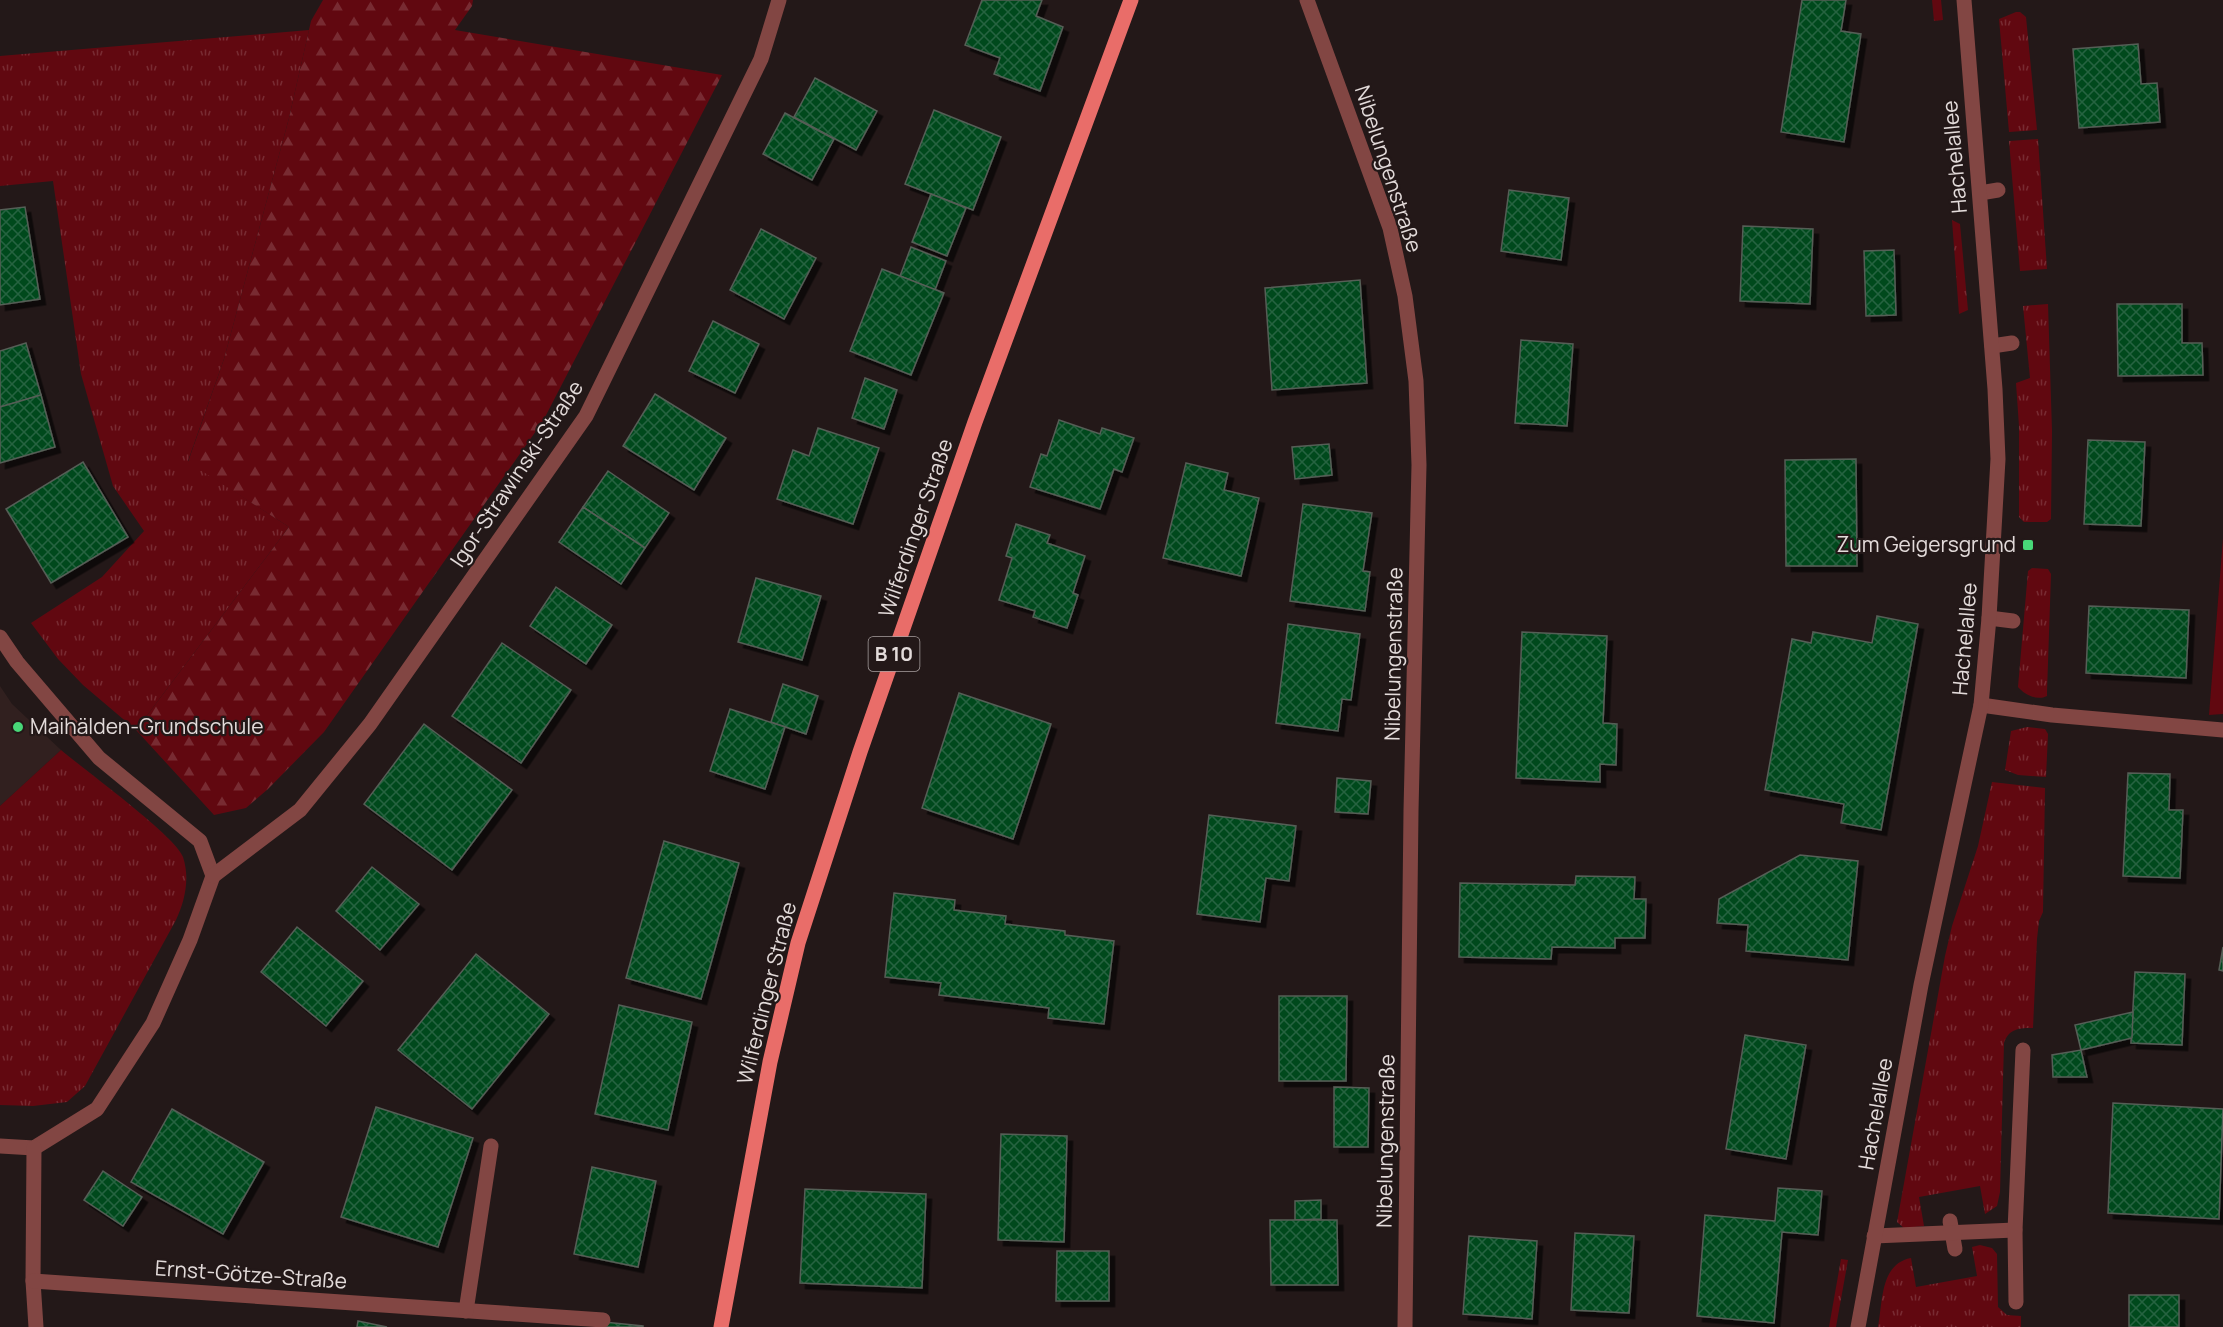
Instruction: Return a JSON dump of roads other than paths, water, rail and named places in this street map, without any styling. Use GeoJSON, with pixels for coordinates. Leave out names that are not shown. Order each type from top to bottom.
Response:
{"type":"FeatureCollection","features":[{"type":"Feature","properties":{"kind":"main road","name":"Wilferdinger Straße"},"geometry":{"type":"LineString","coordinates":[[721,1327],[770,1062],[798,943],[860,752],[975,422],[1131,0]]}},
{"type":"Feature","properties":{"kind":"street","name":"Igor-Strawinski-Straße"},"geometry":{"type":"LineString","coordinates":[[213,876],[300,810],[363,733],[586,416],[761,59],[779,0]]}},
{"type":"Feature","properties":{"kind":"street","name":"Nibelungenstraße"},"geometry":{"type":"LineString","coordinates":[[1307,0],[1390,228],[1405,296],[1416,381],[1419,465],[1411,810],[1405,1325]]}},
{"type":"Feature","properties":{"kind":"street","name":"Hachelallee"},"geometry":{"type":"LineString","coordinates":[[1858,1327],[1921,985],[1981,705],[1989,618],[1998,459],[1992,346],[1964,0]]}},
{"type":"Feature","properties":{"kind":"street"},"geometry":{"type":"LineString","coordinates":[[1980,193],[1998,190]]}},
{"type":"Feature","properties":{"kind":"street"},"geometry":{"type":"LineString","coordinates":[[1992,346],[2012,343]]}},
{"type":"Feature","properties":{"kind":"street"},"geometry":{"type":"LineString","coordinates":[[1989,618],[2013,621]]}},
{"type":"Feature","properties":{"kind":"street"},"geometry":{"type":"LineString","coordinates":[[0,637],[17,662],[99,758],[200,842],[213,876],[190,940],[153,1023],[97,1109],[34,1148],[0,1146]]}},
{"type":"Feature","properties":{"kind":"street"},"geometry":{"type":"LineString","coordinates":[[1981,705],[2052,715],[2223,730]]}},
{"type":"Feature","properties":{"kind":"street"},"geometry":{"type":"LineString","coordinates":[[2016,1302],[2015,1230],[2023,1050]]}},
{"type":"Feature","properties":{"kind":"street"},"geometry":{"type":"LineString","coordinates":[[466,1311],[491,1146]]}},
{"type":"Feature","properties":{"kind":"street"},"geometry":{"type":"LineString","coordinates":[[34,1148],[33,1281],[36,1327]]}},
{"type":"Feature","properties":{"kind":"street"},"geometry":{"type":"LineString","coordinates":[[1874,1236],[1951,1227],[2015,1230]]}},
{"type":"Feature","properties":{"kind":"street"},"geometry":{"type":"LineString","coordinates":[[1951,1227],[1954,1250]]}},
{"type":"Feature","properties":{"kind":"street","name":"Ernst-Götze-Straße"},"geometry":{"type":"LineString","coordinates":[[33,1281],[603,1320]]}},
{"type":"Feature","properties":{"kind":"place","name":"Zum Geigersgrund"},"geometry":{"type":"Point","coordinates":[2028,545]}},
{"type":"Feature","properties":{"kind":"place","name":"Maihälden-Grundschule"},"geometry":{"type":"Point","coordinates":[18,727]}}]}
